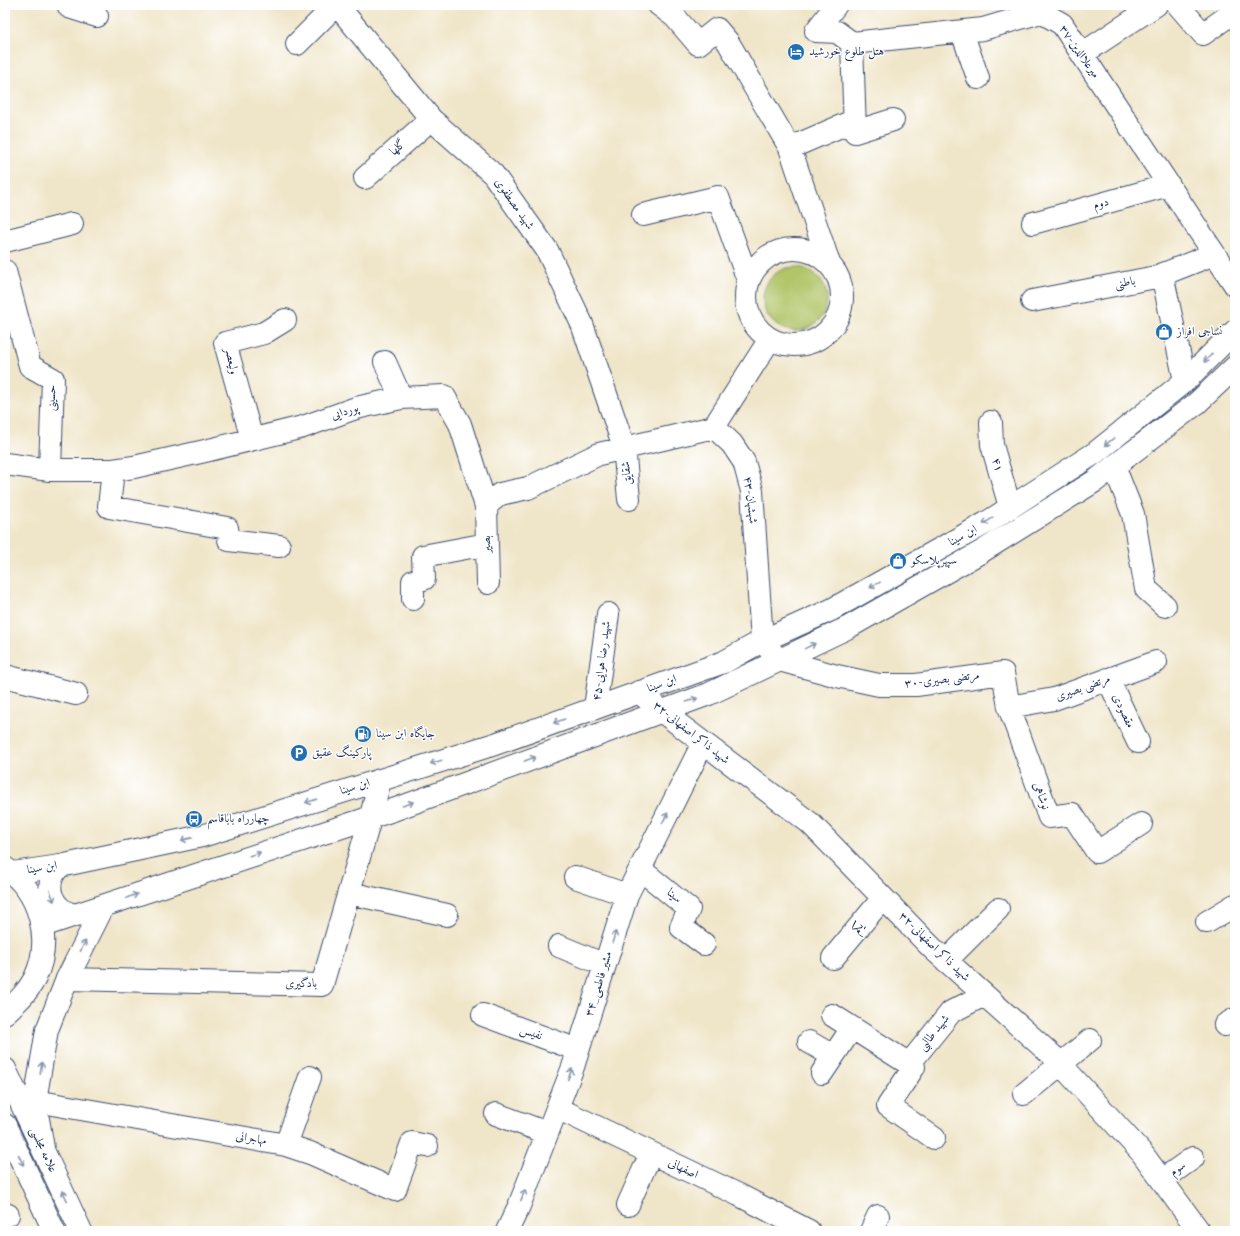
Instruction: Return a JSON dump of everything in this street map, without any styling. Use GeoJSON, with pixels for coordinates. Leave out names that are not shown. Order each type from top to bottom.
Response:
{"type":"FeatureCollection","features":[{"type":"Feature","properties":{"kind":"street"},"geometry":{"type":"LineString","coordinates":[[69,5],[69,7],[97,16]]}},
{"type":"Feature","properties":{"kind":"street"},"geometry":{"type":"LineString","coordinates":[[297,44],[336,5]]}},
{"type":"Feature","properties":{"kind":"street","name":"شهید مصطفوی"},"geometry":{"type":"LineString","coordinates":[[336,5],[431,119],[493,174],[547,250],[582,324],[624,447]]}},
{"type":"Feature","properties":{"kind":"street"},"geometry":{"type":"LineString","coordinates":[[659,5],[675,16],[685,40],[698,44],[717,29],[728,42],[790,148],[829,263]]}},
{"type":"Feature","properties":{"kind":"street"},"geometry":{"type":"LineString","coordinates":[[836,5],[816,31],[837,32],[852,43],[855,132],[893,120]]}},
{"type":"Feature","properties":{"kind":"street"},"geometry":{"type":"LineString","coordinates":[[1082,54],[1156,5]]}},
{"type":"Feature","properties":{"kind":"street"},"geometry":{"type":"LineString","coordinates":[[1178,5],[1203,34],[1231,14]]}},
{"type":"Feature","properties":{"kind":"street","name":"۳۷-میرعلاالدین"},"geometry":{"type":"LineString","coordinates":[[852,43],[983,29],[1041,12],[1062,24],[1235,285]]}},
{"type":"Feature","properties":{"kind":"street"},"geometry":{"type":"LineString","coordinates":[[962,32],[978,78]]}},
{"type":"Feature","properties":{"kind":"street","name":"گلها"},"geometry":{"type":"LineString","coordinates":[[365,178],[431,119]]}},
{"type":"Feature","properties":{"kind":"street"},"geometry":{"type":"LineString","coordinates":[[790,148],[855,120]]}},
{"type":"Feature","properties":{"kind":"street","name":"دوم"},"geometry":{"type":"LineString","coordinates":[[1034,223],[1168,184]]}},
{"type":"Feature","properties":{"kind":"street"},"geometry":{"type":"LineString","coordinates":[[643,215],[718,197],[748,280]]}},
{"type":"Feature","properties":{"kind":"street"},"geometry":{"type":"LineString","coordinates":[[5,241],[72,224]]}},
{"type":"Feature","properties":{"kind":"street"},"geometry":{"type":"LineString","coordinates":[[801,248],[817,253],[829,263],[838,275],[842,290],[842,306],[836,320],[827,332],[814,341],[799,345],[784,344],[770,339],[757,328],[748,314],[745,297],[748,280],[756,266],[769,255],[784,249],[801,248]]}},
{"type":"Feature","properties":{"kind":"street","name":"باطنی"},"geometry":{"type":"LineString","coordinates":[[1032,301],[1162,274],[1214,254]]}},
{"type":"Feature","properties":{"kind":"street","name":"حسینی"},"geometry":{"type":"LineString","coordinates":[[5,271],[30,366],[53,379],[50,470]]}},
{"type":"Feature","properties":{"kind":"street"},"geometry":{"type":"LineString","coordinates":[[1162,274],[1185,381]]}},
{"type":"Feature","properties":{"kind":"street","name":"ولیعصر"},"geometry":{"type":"LineString","coordinates":[[252,439],[225,343],[264,333],[285,320]]}},
{"type":"Feature","properties":{"kind":"street","name":"ابن سینا"},"geometry":{"type":"LineString","coordinates":[[9,871],[60,866],[189,839],[495,744],[724,662],[762,641],[831,610],[986,523],[1095,453],[1185,381],[1235,330]]}},
{"type":"Feature","properties":{"kind":"street"},"geometry":{"type":"LineString","coordinates":[[486,506],[500,494],[528,488],[599,454],[714,427],[770,339]]}},
{"type":"Feature","properties":{"kind":"street"},"geometry":{"type":"LineString","coordinates":[[385,362],[401,398]]}},
{"type":"Feature","properties":{"kind":"street","name":"ابن سینا"},"geometry":{"type":"LineString","coordinates":[[42,926],[103,907],[171,882],[371,816],[709,694],[847,628],[981,552],[1095,481],[1234,374]]}},
{"type":"Feature","properties":{"kind":"street","name":"پوردایی"},"geometry":{"type":"LineString","coordinates":[[5,464],[50,470],[123,468],[303,427],[356,408],[401,398],[444,396],[460,424],[486,506]]}},
{"type":"Feature","properties":{"kind":"street","name":"۴۱"},"geometry":{"type":"LineString","coordinates":[[991,422],[992,445],[1010,508]]}},
{"type":"Feature","properties":{"kind":"street","name":"۴۳-شهشهان"},"geometry":{"type":"LineString","coordinates":[[714,427],[732,444],[744,462],[752,491],[762,641]]}},
{"type":"Feature","properties":{"kind":"street","name":"شقایق"},"geometry":{"type":"LineString","coordinates":[[624,447],[629,499]]}},
{"type":"Feature","properties":{"kind":"street"},"geometry":{"type":"LineString","coordinates":[[1114,466],[1133,514],[1146,589],[1164,606]]}},
{"type":"Feature","properties":{"kind":"street"},"geometry":{"type":"LineString","coordinates":[[123,468],[109,507],[227,528],[229,540],[279,546]]}},
{"type":"Feature","properties":{"kind":"street","name":"بصیر"},"geometry":{"type":"LineString","coordinates":[[486,506],[488,582]]}},
{"type":"Feature","properties":{"kind":"street"},"geometry":{"type":"LineString","coordinates":[[413,600],[413,581],[424,579],[423,556],[487,544]]}},
{"type":"Feature","properties":{"kind":"street","name":"۴۵-شهید رضا هوایی"},"geometry":{"type":"LineString","coordinates":[[596,708],[608,614]]}},
{"type":"Feature","properties":{"kind":"street"},"geometry":{"type":"LineString","coordinates":[[762,641],[779,660]]}},
{"type":"Feature","properties":{"kind":"street","name":"۳۰-مرتضی بصیری"},"geometry":{"type":"LineString","coordinates":[[779,660],[837,676],[879,685],[916,685],[1003,673],[1009,707]]}},
{"type":"Feature","properties":{"kind":"street","name":"مرتضی بصیری"},"geometry":{"type":"LineString","coordinates":[[1009,707],[1054,699],[1156,662]]}},
{"type":"Feature","properties":{"kind":"street"},"geometry":{"type":"LineString","coordinates":[[5,676],[76,694]]}},
{"type":"Feature","properties":{"kind":"street","name":"مقصودی"},"geometry":{"type":"LineString","coordinates":[[1108,679],[1138,742]]}},
{"type":"Feature","properties":{"kind":"street","name":"۳۲-شهید ذاکر اصفهانی"},"geometry":{"type":"LineString","coordinates":[[639,692],[661,711],[810,823],[882,898],[946,961],[1060,1062],[1142,1153],[1199,1231]]}},
{"type":"Feature","properties":{"kind":"street","name":"نوشاهی"},"geometry":{"type":"LineString","coordinates":[[1009,707],[1049,817],[1072,814],[1097,852],[1141,824]]}},
{"type":"Feature","properties":{"kind":"street","name":"۳۴_مشیر فاطمی"},"geometry":{"type":"LineString","coordinates":[[507,1231],[548,1133],[578,1050],[627,895],[704,743]]}},
{"type":"Feature","properties":{"kind":"street","name":"بادگیری"},"geometry":{"type":"LineString","coordinates":[[67,979],[322,986],[380,780]]}},
{"type":"Feature","properties":{"kind":"street"},"geometry":{"type":"LineString","coordinates":[[60,866],[50,880],[51,896],[61,910],[66,913],[77,915]]}},
{"type":"Feature","properties":{"kind":"street","name":"سینا"},"geometry":{"type":"LineString","coordinates":[[640,869],[689,908],[681,927],[704,944]]}},
{"type":"Feature","properties":{"kind":"street"},"geometry":{"type":"LineString","coordinates":[[5,1013],[22,998],[35,978],[43,944],[42,926],[36,906],[26,888],[9,871]]}},
{"type":"Feature","properties":{"kind":"street"},"geometry":{"type":"LineString","coordinates":[[575,877],[627,895]]}},
{"type":"Feature","properties":{"kind":"street"},"geometry":{"type":"LineString","coordinates":[[349,893],[447,915]]}},
{"type":"Feature","properties":{"kind":"street","name":"یکم"},"geometry":{"type":"LineString","coordinates":[[833,958],[882,898]]}},
{"type":"Feature","properties":{"kind":"street"},"geometry":{"type":"LineString","coordinates":[[1207,922],[1235,906]]}},
{"type":"Feature","properties":{"kind":"street"},"geometry":{"type":"LineString","coordinates":[[43,1148],[35,1101],[47,1030],[67,979],[103,907]]}},
{"type":"Feature","properties":{"kind":"street"},"geometry":{"type":"LineString","coordinates":[[946,961],[998,909]]}},
{"type":"Feature","properties":{"kind":"street"},"geometry":{"type":"LineString","coordinates":[[558,946],[605,965]]}},
{"type":"Feature","properties":{"kind":"street","name":"شهید طالبی"},"geometry":{"type":"LineString","coordinates":[[909,1064],[951,1012],[984,995]]}},
{"type":"Feature","properties":{"kind":"street"},"geometry":{"type":"LineString","coordinates":[[832,1014],[914,1067],[888,1106],[934,1138]]}},
{"type":"Feature","properties":{"kind":"street","name":"نفیس"},"geometry":{"type":"LineString","coordinates":[[483,1015],[578,1050]]}},
{"type":"Feature","properties":{"kind":"street"},"geometry":{"type":"LineString","coordinates":[[809,1042],[828,1065],[852,1028]]}},
{"type":"Feature","properties":{"kind":"street"},"geometry":{"type":"LineString","coordinates":[[1024,1094],[1060,1062],[1090,1040]]}},
{"type":"Feature","properties":{"kind":"street","name":"علامه مجلسی"},"geometry":{"type":"LineString","coordinates":[[5,1069],[81,1231]]}},
{"type":"Feature","properties":{"kind":"street"},"geometry":{"type":"LineString","coordinates":[[286,1145],[310,1077]]}},
{"type":"Feature","properties":{"kind":"street","name":"مهاجرانی"},"geometry":{"type":"LineString","coordinates":[[35,1101],[286,1145],[310,1153],[395,1190],[412,1143],[427,1146]]}},
{"type":"Feature","properties":{"kind":"street","name":"اصفهانی"},"geometry":{"type":"LineString","coordinates":[[557,1108],[809,1231]]}},
{"type":"Feature","properties":{"kind":"street"},"geometry":{"type":"LineString","coordinates":[[496,1114],[548,1133]]}},
{"type":"Feature","properties":{"kind":"street","name":"علامه مجلسی"},"geometry":{"type":"LineString","coordinates":[[5,1125],[54,1231]]}},
{"type":"Feature","properties":{"kind":"street"},"geometry":{"type":"LineString","coordinates":[[628,1205],[651,1153]]}},
{"type":"Feature","properties":{"kind":"street","name":"سوم"},"geometry":{"type":"LineString","coordinates":[[1162,1180],[1193,1158]]}},
{"type":"Feature","properties":{"kind":"green space"},"geometry":{"type":"Polygon","coordinates":[[[789,267],[801,267],[818,276],[825,287],[827,299],[825,311],[818,322],[801,331],[789,331],[777,326],[768,317],[763,305],[763,293],[768,281],[777,272],[789,267]]]}},
{"type":"Feature","properties":{"kind":"place","name":"هتل طلوع خورشید"},"geometry":{"type":"Point","coordinates":[796,52]}},
{"type":"Feature","properties":{"kind":"place","name":"نساجی افراز"},"geometry":{"type":"Point","coordinates":[1164,332]}},
{"type":"Feature","properties":{"kind":"place","name":"سپهرپلاسکو"},"geometry":{"type":"Point","coordinates":[898,561]}},
{"type":"Feature","properties":{"kind":"place","name":"جایگاه ابن سینا"},"geometry":{"type":"Point","coordinates":[363,734]}},
{"type":"Feature","properties":{"kind":"place","name":"پارکینگ عقیق"},"geometry":{"type":"Point","coordinates":[299,753]}},
{"type":"Feature","properties":{"kind":"place","name":"چهارراه باباقاسم"},"geometry":{"type":"Point","coordinates":[194,819]}}]}
